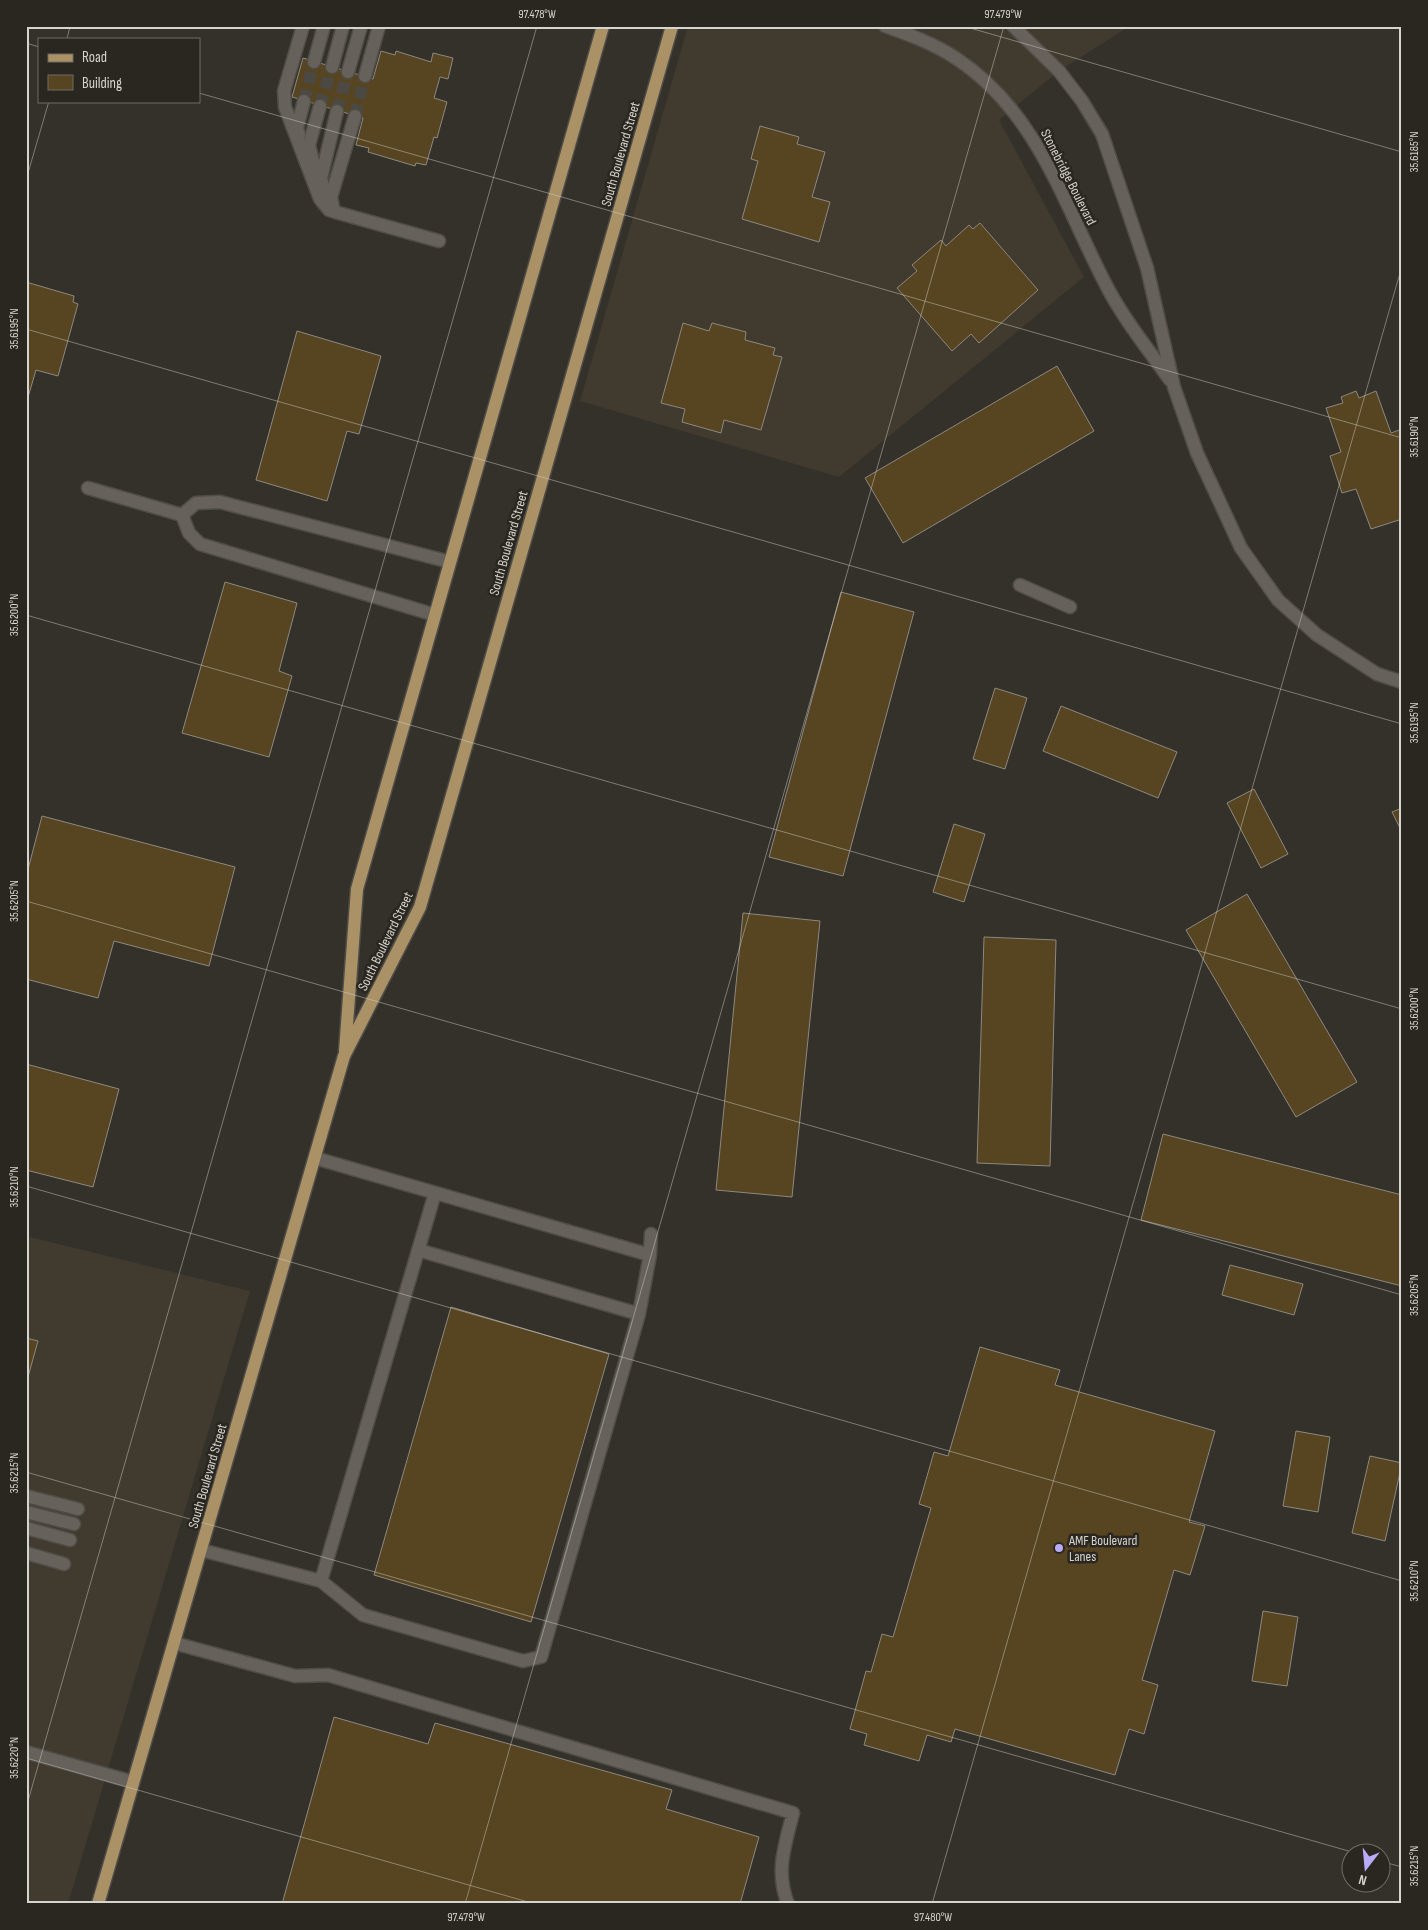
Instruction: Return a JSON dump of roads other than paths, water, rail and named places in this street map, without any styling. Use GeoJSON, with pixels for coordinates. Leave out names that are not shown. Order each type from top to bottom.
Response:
{"type":"FeatureCollection","features":[{"type":"Feature","properties":{"kind":"main road","name":"South Boulevard Street"},"geometry":{"type":"LineString","coordinates":[[344,1056],[357,888],[603,26]]}},
{"type":"Feature","properties":{"kind":"main road","name":"South Boulevard Street"},"geometry":{"type":"LineString","coordinates":[[98,1904],[344,1056],[420,907],[672,26]]}},
{"type":"Feature","properties":{"kind":"street"},"geometry":{"type":"LineString","coordinates":[[303,26],[284,90],[284,106],[320,199],[329,210],[439,241]]}},
{"type":"Feature","properties":{"kind":"street"},"geometry":{"type":"LineString","coordinates":[[314,62],[324,26]]}},
{"type":"Feature","properties":{"kind":"street"},"geometry":{"type":"LineString","coordinates":[[332,67],[343,26]]}},
{"type":"Feature","properties":{"kind":"street"},"geometry":{"type":"LineString","coordinates":[[348,72],[361,26]]}},
{"type":"Feature","properties":{"kind":"street"},"geometry":{"type":"LineString","coordinates":[[365,76],[379,26]]}},
{"type":"Feature","properties":{"kind":"street","name":"Stonebridge Boulevard"},"geometry":{"type":"LineString","coordinates":[[1013,26],[1039,49],[1059,71],[1082,102],[1102,134],[1147,268],[1174,387],[1197,453],[1241,548],[1278,600],[1317,635],[1377,674],[1402,682]]}},
{"type":"Feature","properties":{"kind":"street","name":"Stonebridge Boulevard"},"geometry":{"type":"LineString","coordinates":[[889,27],[930,44],[957,59],[1002,96],[1021,119],[1050,168],[1106,285],[1174,387]]}},
{"type":"Feature","properties":{"kind":"street"},"geometry":{"type":"LineString","coordinates":[[304,100],[297,128],[322,199],[336,212]]}},
{"type":"Feature","properties":{"kind":"street"},"geometry":{"type":"LineString","coordinates":[[320,106],[309,145],[322,193],[327,204],[336,212]]}},
{"type":"Feature","properties":{"kind":"street"},"geometry":{"type":"LineString","coordinates":[[336,212],[324,192],[321,178],[337,111]]}},
{"type":"Feature","properties":{"kind":"street"},"geometry":{"type":"LineString","coordinates":[[336,212],[331,197],[355,116]]}},
{"type":"Feature","properties":{"kind":"street"},"geometry":{"type":"LineString","coordinates":[[88,488],[182,514]]}},
{"type":"Feature","properties":{"kind":"street"},"geometry":{"type":"LineString","coordinates":[[182,514],[196,503],[220,502],[450,562]]}},
{"type":"Feature","properties":{"kind":"street"},"geometry":{"type":"LineString","coordinates":[[182,514],[189,534],[200,544],[435,615]]}},
{"type":"Feature","properties":{"kind":"street"},"geometry":{"type":"LineString","coordinates":[[1020,585],[1070,607]]}},
{"type":"Feature","properties":{"kind":"street"},"geometry":{"type":"LineString","coordinates":[[315,1158],[650,1255]]}},
{"type":"Feature","properties":{"kind":"street"},"geometry":{"type":"LineString","coordinates":[[321,1581],[435,1193]]}},
{"type":"Feature","properties":{"kind":"street"},"geometry":{"type":"LineString","coordinates":[[201,1550],[321,1581],[362,1615],[522,1661],[541,1657],[639,1314],[650,1255],[651,1234]]}},
{"type":"Feature","properties":{"kind":"street"},"geometry":{"type":"LineString","coordinates":[[418,1250],[639,1314]]}},
{"type":"Feature","properties":{"kind":"street"},"geometry":{"type":"LineString","coordinates":[[26,1496],[78,1509]]}},
{"type":"Feature","properties":{"kind":"street"},"geometry":{"type":"LineString","coordinates":[[26,1512],[74,1524]]}},
{"type":"Feature","properties":{"kind":"street"},"geometry":{"type":"LineString","coordinates":[[26,1528],[70,1540]]}},
{"type":"Feature","properties":{"kind":"street"},"geometry":{"type":"LineString","coordinates":[[26,1553],[64,1564]]}},
{"type":"Feature","properties":{"kind":"street"},"geometry":{"type":"LineString","coordinates":[[174,1643],[296,1676],[328,1675],[793,1813],[781,1860],[781,1878],[788,1904]]}},
{"type":"Feature","properties":{"kind":"street"},"geometry":{"type":"LineString","coordinates":[[26,1752],[134,1782]]}},
{"type":"Feature","properties":{"kind":"tunnel"},"geometry":{"type":"LineString","coordinates":[[304,101],[314,62]]}},
{"type":"Feature","properties":{"kind":"tunnel"},"geometry":{"type":"LineString","coordinates":[[320,106],[332,67]]}},
{"type":"Feature","properties":{"kind":"tunnel"},"geometry":{"type":"LineString","coordinates":[[337,111],[348,72]]}},
{"type":"Feature","properties":{"kind":"tunnel"},"geometry":{"type":"LineString","coordinates":[[355,116],[365,76]]}},
{"type":"Feature","properties":{"kind":"place","name":"AMF Boulevard Lanes"},"geometry":{"type":"Point","coordinates":[1059,1548]}}]}
